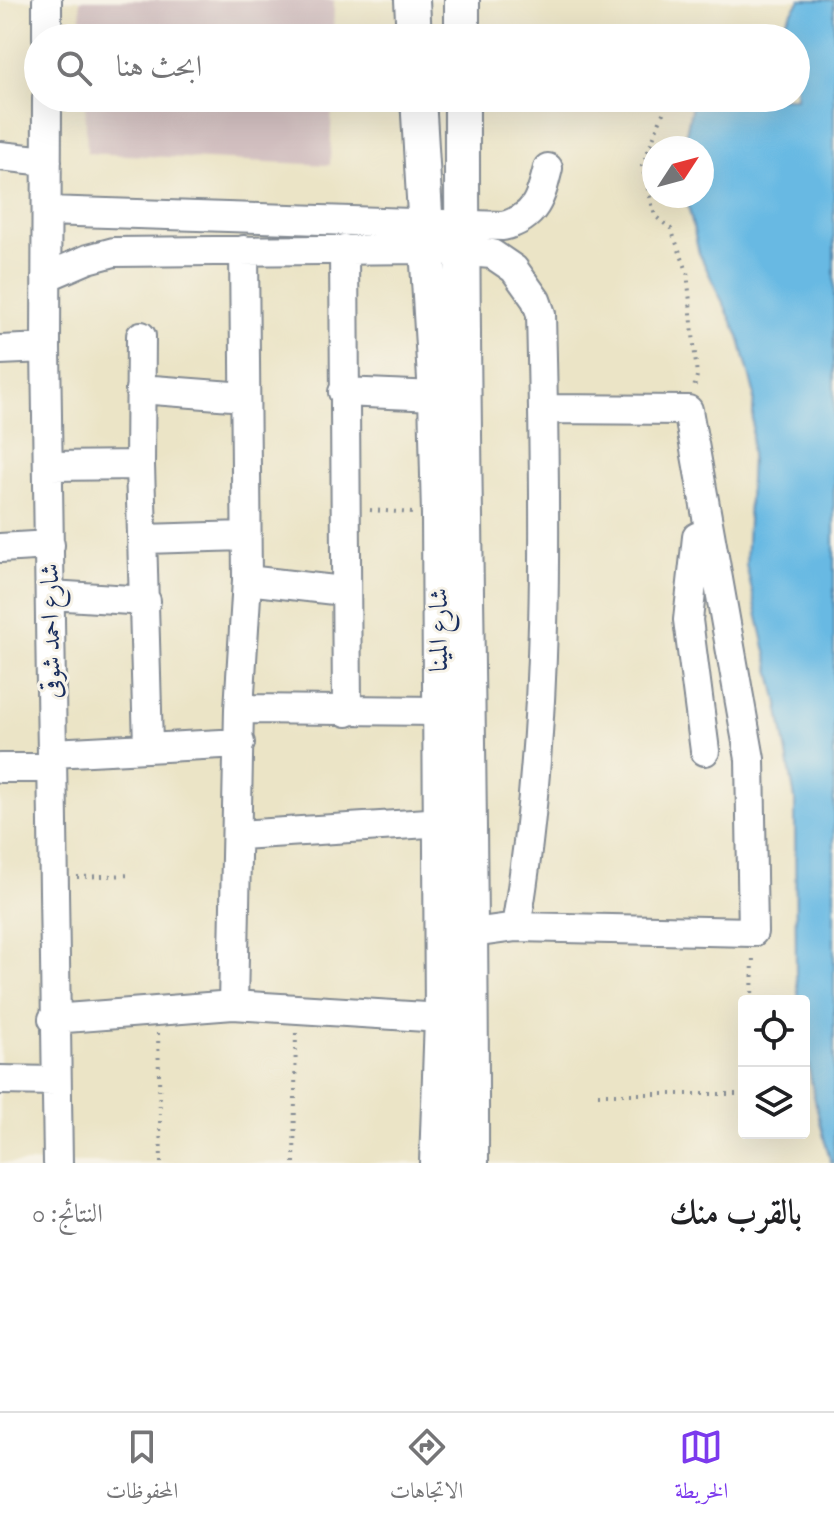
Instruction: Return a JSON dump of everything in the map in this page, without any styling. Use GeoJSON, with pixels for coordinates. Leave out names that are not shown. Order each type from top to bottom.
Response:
{"type":"FeatureCollection","features":[{"type":"Feature","properties":{"kind":"main road"},"geometry":{"type":"LineString","coordinates":[[412,0],[413,24]]}},
{"type":"Feature","properties":{"kind":"main road"},"geometry":{"type":"LineString","coordinates":[[462,0],[462,24]]}},
{"type":"Feature","properties":{"kind":"main road","name":"شارع المينا"},"geometry":{"type":"LineString","coordinates":[[419,112],[436,396],[438,711],[472,933],[471,1163]]}},
{"type":"Feature","properties":{"kind":"main road","name":"شارع المينا"},"geometry":{"type":"LineString","coordinates":[[437,1163],[442,1018],[456,821],[462,112]]}},
{"type":"Feature","properties":{"kind":"street"},"geometry":{"type":"LineString","coordinates":[[47,0],[47,24]]}},
{"type":"Feature","properties":{"kind":"street","name":"شارع احمد شوقى"},"geometry":{"type":"LineString","coordinates":[[47,112],[46,348],[50,466],[53,1019],[58,1163]]}},
{"type":"Feature","properties":{"kind":"street"},"geometry":{"type":"LineString","coordinates":[[0,156],[47,161]]}},
{"type":"Feature","properties":{"kind":"street"},"geometry":{"type":"LineString","coordinates":[[47,211],[461,237],[525,217],[541,199],[548,168]]}},
{"type":"Feature","properties":{"kind":"street"},"geometry":{"type":"LineString","coordinates":[[46,277],[114,252],[344,249],[426,236]]}},
{"type":"Feature","properties":{"kind":"street"},"geometry":{"type":"LineString","coordinates":[[461,237],[504,260],[536,300],[541,314],[541,706],[532,831],[516,927]]}},
{"type":"Feature","properties":{"kind":"street"},"geometry":{"type":"LineString","coordinates":[[344,249],[343,591],[347,712]]}},
{"type":"Feature","properties":{"kind":"street"},"geometry":{"type":"LineString","coordinates":[[233,1005],[239,835],[239,709],[247,580],[244,250]]}},
{"type":"Feature","properties":{"kind":"street"},"geometry":{"type":"LineString","coordinates":[[141,336],[140,465],[148,745]]}},
{"type":"Feature","properties":{"kind":"street"},"geometry":{"type":"LineString","coordinates":[[0,350],[46,348]]}},
{"type":"Feature","properties":{"kind":"street"},"geometry":{"type":"LineString","coordinates":[[140,389],[245,397]]}},
{"type":"Feature","properties":{"kind":"street"},"geometry":{"type":"LineString","coordinates":[[343,392],[436,396]]}},
{"type":"Feature","properties":{"kind":"street"},"geometry":{"type":"LineString","coordinates":[[472,933],[516,927],[753,932],[750,759],[688,410],[543,409]]}},
{"type":"Feature","properties":{"kind":"street"},"geometry":{"type":"LineString","coordinates":[[50,466],[140,465]]}},
{"type":"Feature","properties":{"kind":"street"},"geometry":{"type":"LineString","coordinates":[[705,751],[688,620],[697,537],[709,532]]}},
{"type":"Feature","properties":{"kind":"street"},"geometry":{"type":"LineString","coordinates":[[144,539],[245,536]]}},
{"type":"Feature","properties":{"kind":"street"},"geometry":{"type":"LineString","coordinates":[[0,548],[50,545]]}},
{"type":"Feature","properties":{"kind":"street"},"geometry":{"type":"LineString","coordinates":[[247,580],[343,591]]}},
{"type":"Feature","properties":{"kind":"street"},"geometry":{"type":"LineString","coordinates":[[51,595],[146,601]]}},
{"type":"Feature","properties":{"kind":"street"},"geometry":{"type":"LineString","coordinates":[[239,709],[438,711]]}},
{"type":"Feature","properties":{"kind":"street"},"geometry":{"type":"LineString","coordinates":[[0,768],[148,745],[240,743]]}},
{"type":"Feature","properties":{"kind":"street"},"geometry":{"type":"LineString","coordinates":[[239,835],[456,821]]}},
{"type":"Feature","properties":{"kind":"street"},"geometry":{"type":"LineString","coordinates":[[53,1019],[233,1005],[442,1018]]}},
{"type":"Feature","properties":{"kind":"street"},"geometry":{"type":"LineString","coordinates":[[0,1080],[55,1081]]}},
{"type":"Feature","properties":{"kind":"path"},"geometry":{"type":"LineString","coordinates":[[663,112],[642,166],[655,216],[671,229],[687,271],[697,376],[688,410]]}},
{"type":"Feature","properties":{"kind":"path"},"geometry":{"type":"LineString","coordinates":[[343,509],[439,515]]}},
{"type":"Feature","properties":{"kind":"path"},"geometry":{"type":"LineString","coordinates":[[54,878],[131,875]]}},
{"type":"Feature","properties":{"kind":"path"},"geometry":{"type":"LineString","coordinates":[[752,995],[753,932]]}},
{"type":"Feature","properties":{"kind":"path"},"geometry":{"type":"LineString","coordinates":[[294,1163],[297,1007]]}},
{"type":"Feature","properties":{"kind":"path"},"geometry":{"type":"LineString","coordinates":[[158,1012],[161,1163]]}},
{"type":"Feature","properties":{"kind":"path"},"geometry":{"type":"LineString","coordinates":[[598,1094],[738,1094]]}},
{"type":"Feature","properties":{"kind":"shaded area"},"geometry":{"type":"Polygon","coordinates":[[[80,0],[334,0],[333,24],[81,24],[80,0]]]}},
{"type":"Feature","properties":{"kind":"shaded area"},"geometry":{"type":"Polygon","coordinates":[[[86,112],[332,112],[330,165],[87,153],[86,112]]]}},
{"type":"Feature","properties":{"kind":"water"},"geometry":{"type":"Polygon","coordinates":[[[800,0],[834,0],[834,1163],[831,1163],[810,1074],[810,995],[798,995],[796,976],[795,799],[777,699],[746,565],[754,392],[739,336],[699,253],[689,208],[714,208],[714,136],[686,136],[691,112],[810,112],[810,24],[783,24],[800,0]]]}}]}
